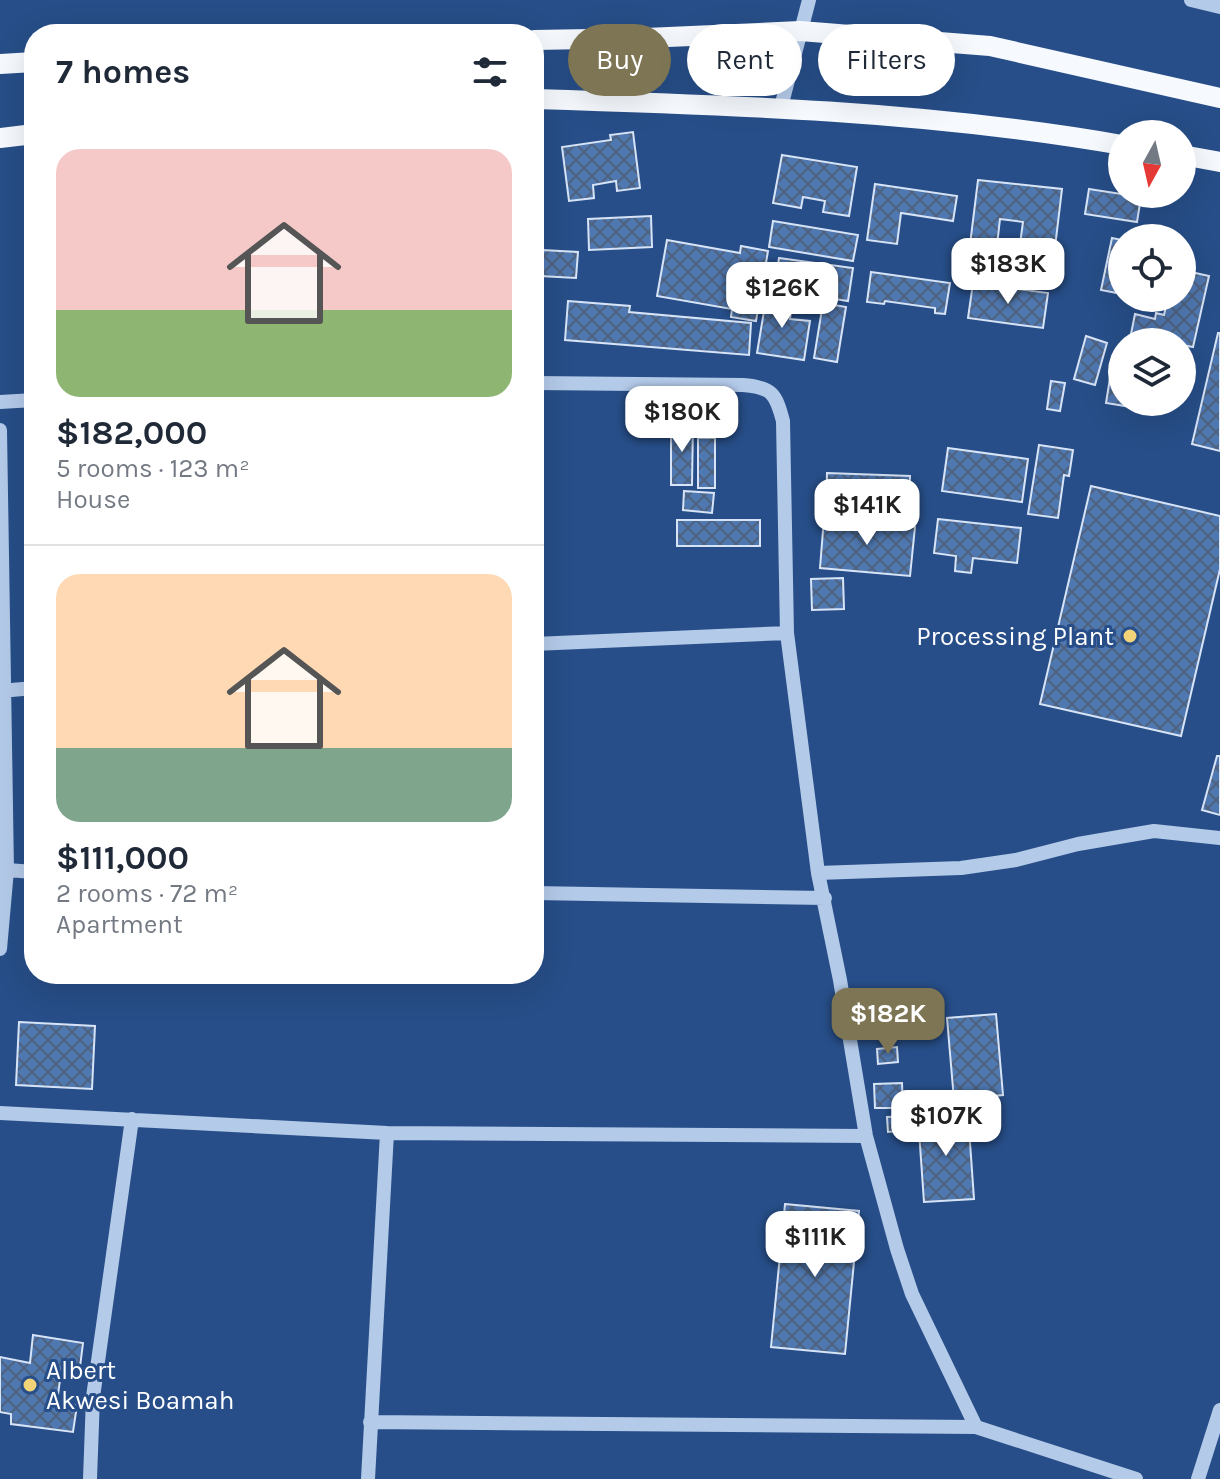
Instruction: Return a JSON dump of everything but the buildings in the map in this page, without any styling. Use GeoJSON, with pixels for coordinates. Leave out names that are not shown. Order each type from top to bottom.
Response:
{"type":"FeatureCollection","features":[{"type":"Feature","properties":{"kind":"main road"},"geometry":{"type":"LineString","coordinates":[[802,31],[990,46],[1220,98]]}},
{"type":"Feature","properties":{"kind":"main road"},"geometry":{"type":"LineString","coordinates":[[544,40],[687,36]]}},
{"type":"Feature","properties":{"kind":"main road"},"geometry":{"type":"LineString","coordinates":[[0,64],[24,63]]}},
{"type":"Feature","properties":{"kind":"main road"},"geometry":{"type":"LineString","coordinates":[[544,99],[781,107],[1032,129],[1108,143]]}},
{"type":"Feature","properties":{"kind":"main road"},"geometry":{"type":"LineString","coordinates":[[0,138],[24,135]]}},
{"type":"Feature","properties":{"kind":"main road"},"geometry":{"type":"LineString","coordinates":[[1196,158],[1220,162]]}},
{"type":"Feature","properties":{"kind":"street"},"geometry":{"type":"LineString","coordinates":[[802,24],[809,0]]}},
{"type":"Feature","properties":{"kind":"street"},"geometry":{"type":"LineString","coordinates":[[1191,0],[1220,7]]}},
{"type":"Feature","properties":{"kind":"street"},"geometry":{"type":"LineString","coordinates":[[781,107],[784,96]]}},
{"type":"Feature","properties":{"kind":"street"},"geometry":{"type":"LineString","coordinates":[[544,383],[743,385],[764,388],[774,395],[783,421],[787,633],[818,873],[866,1136],[912,1294],[976,1427]]}},
{"type":"Feature","properties":{"kind":"street"},"geometry":{"type":"LineString","coordinates":[[0,402],[24,401]]}},
{"type":"Feature","properties":{"kind":"street"},"geometry":{"type":"LineString","coordinates":[[0,430],[7,870],[0,949]]}},
{"type":"Feature","properties":{"kind":"street"},"geometry":{"type":"LineString","coordinates":[[544,644],[787,633]]}},
{"type":"Feature","properties":{"kind":"street"},"geometry":{"type":"LineString","coordinates":[[3,691],[24,689]]}},
{"type":"Feature","properties":{"kind":"street"},"geometry":{"type":"LineString","coordinates":[[818,873],[961,868],[1016,860],[1078,844],[1154,831],[1220,838]]}},
{"type":"Feature","properties":{"kind":"street"},"geometry":{"type":"LineString","coordinates":[[7,870],[24,871]]}},
{"type":"Feature","properties":{"kind":"street"},"geometry":{"type":"LineString","coordinates":[[544,893],[825,898]]}},
{"type":"Feature","properties":{"kind":"street"},"geometry":{"type":"LineString","coordinates":[[0,1113],[387,1133],[866,1136]]}},
{"type":"Feature","properties":{"kind":"street"},"geometry":{"type":"LineString","coordinates":[[90,1479],[93,1397],[132,1119]]}},
{"type":"Feature","properties":{"kind":"street"},"geometry":{"type":"LineString","coordinates":[[368,1479],[387,1133]]}},
{"type":"Feature","properties":{"kind":"street"},"geometry":{"type":"LineString","coordinates":[[1198,1479],[1220,1410]]}},
{"type":"Feature","properties":{"kind":"street"},"geometry":{"type":"LineString","coordinates":[[370,1422],[976,1427],[1136,1479]]}},
{"type":"Feature","properties":{"kind":"place","name":"Processing Plant"},"geometry":{"type":"Point","coordinates":[1130,636]}},
{"type":"Feature","properties":{"kind":"place","name":"Albert Akwesi Boamah"},"geometry":{"type":"Point","coordinates":[30,1385]}}]}
